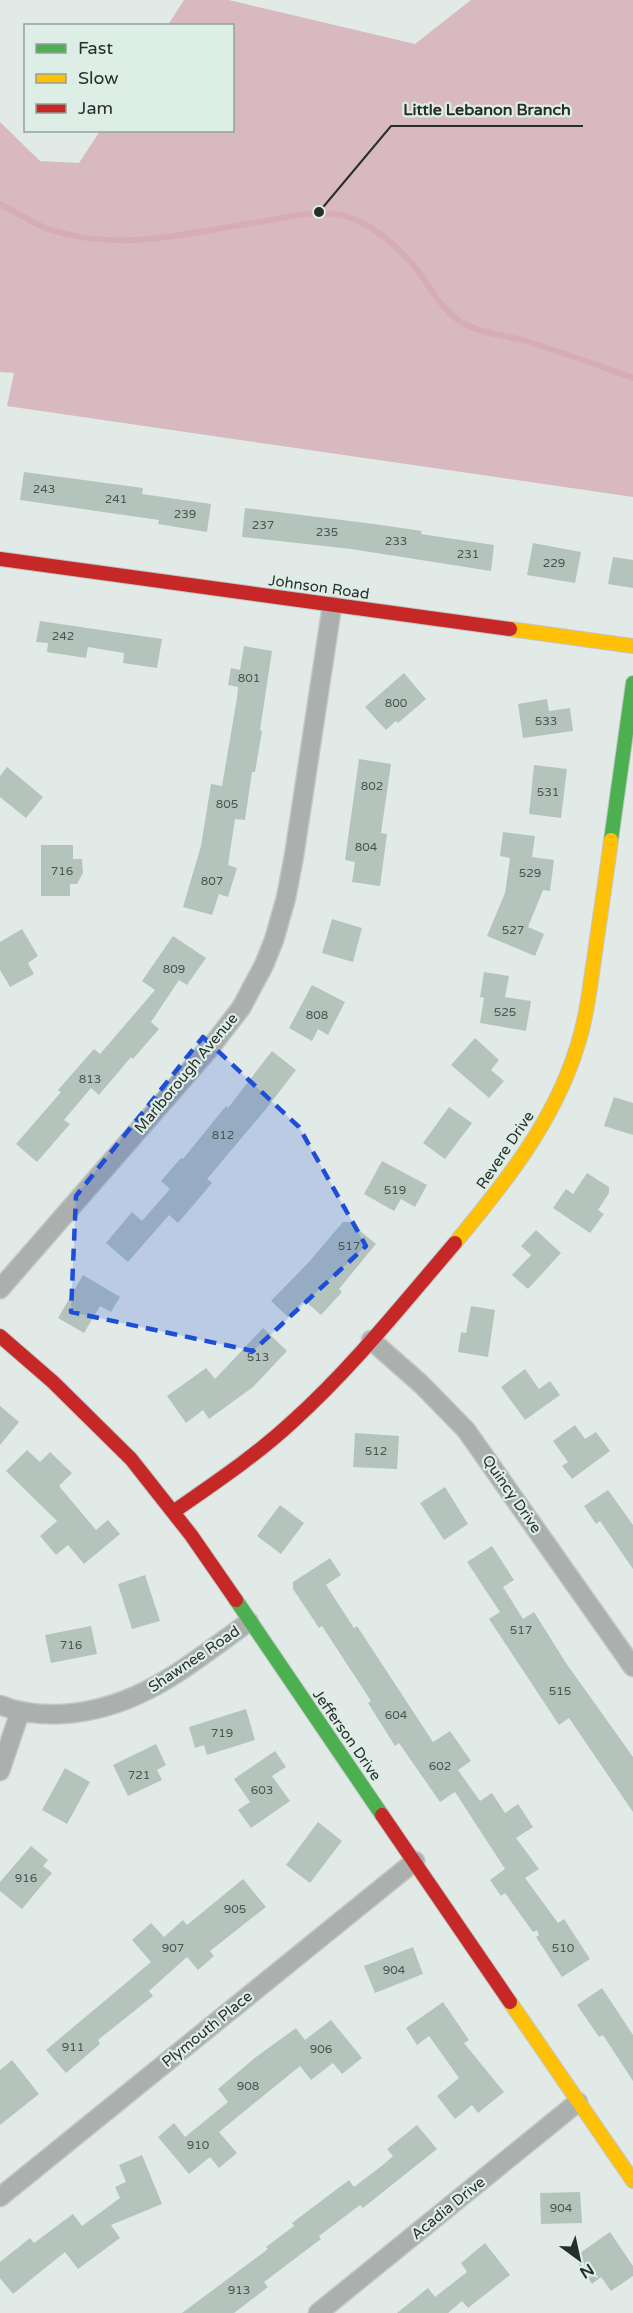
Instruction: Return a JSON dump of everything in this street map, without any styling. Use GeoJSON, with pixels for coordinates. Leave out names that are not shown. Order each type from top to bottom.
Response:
{"type":"FeatureCollection","features":[{"type":"Feature","properties":{"kind":"street","name":"Johnson Road"},"geometry":{"type":"LineString","coordinates":[[0,559],[633,646]]}},
{"type":"Feature","properties":{"kind":"street","name":"Marlborough Avenue"},"geometry":{"type":"LineString","coordinates":[[0,1289],[210,1048],[241,1008],[264,965],[274,940],[288,888],[332,606]]}},
{"type":"Feature","properties":{"kind":"street","name":"Revere Drive"},"geometry":{"type":"LineString","coordinates":[[173,1512],[290,1424],[371,1340],[506,1182],[547,1119],[576,1054],[588,1002],[633,683]]}},
{"type":"Feature","properties":{"kind":"street","name":"Jefferson Drive"},"geometry":{"type":"LineString","coordinates":[[0,1336],[92,1419],[131,1459],[173,1512],[633,2181]]}},
{"type":"Feature","properties":{"kind":"street","name":"Quincy Drive"},"geometry":{"type":"LineString","coordinates":[[371,1340],[421,1384],[471,1437],[633,1666]]}},
{"type":"Feature","properties":{"kind":"street","name":"Shawnee Road"},"geometry":{"type":"LineString","coordinates":[[0,1705],[35,1714],[71,1713],[126,1701],[157,1686],[249,1622]]}},
{"type":"Feature","properties":{"kind":"street"},"geometry":{"type":"LineString","coordinates":[[0,1771],[20,1712]]}},
{"type":"Feature","properties":{"kind":"street","name":"Plymouth Place"},"geometry":{"type":"LineString","coordinates":[[0,2197],[415,1861]]}},
{"type":"Feature","properties":{"kind":"street","name":"Acadia Drive"},"geometry":{"type":"LineString","coordinates":[[318,2313],[578,2102]]}},
{"type":"Feature","properties":{"kind":"highlighted area"},"geometry":{"type":"Polygon","coordinates":[[[203,1037],[299,1127],[366,1246],[253,1351],[71,1312],[76,1196],[203,1037]]]}},
{"type":"Feature","properties":{"kind":"shaded area"},"geometry":{"type":"Polygon","coordinates":[[[184,0],[229,0],[415,44],[471,0],[633,0],[633,497],[7,406],[14,373],[0,372],[0,122],[40,161],[79,163],[99,132],[234,132],[234,24],[169,24],[184,0]]]}},
{"type":"Feature","properties":{"kind":"building"},"geometry":{"type":"Polygon","coordinates":[[[24,472],[143,488],[142,494],[211,504],[207,532],[158,524],[159,520],[20,500],[24,472]]]}},
{"type":"Feature","properties":{"kind":"building"},"geometry":{"type":"Polygon","coordinates":[[[245,508],[422,531],[421,534],[494,545],[491,571],[351,549],[242,537],[245,508]]]}},
{"type":"Feature","properties":{"kind":"building"},"geometry":{"type":"Polygon","coordinates":[[[533,543],[581,552],[575,583],[527,575],[533,543]]]}},
{"type":"Feature","properties":{"kind":"building"},"geometry":{"type":"Polygon","coordinates":[[[613,557],[633,560],[633,588],[608,584],[613,557]]]}},
{"type":"Feature","properties":{"kind":"building"},"geometry":{"type":"Polygon","coordinates":[[[40,621],[162,639],[157,668],[123,663],[124,653],[88,647],[86,658],[47,652],[48,643],[36,642],[40,621]]]}},
{"type":"Feature","properties":{"kind":"building"},"geometry":{"type":"Polygon","coordinates":[[[244,646],[272,651],[260,730],[262,731],[255,772],[252,772],[245,820],[235,819],[228,865],[237,868],[228,897],[219,894],[212,915],[183,907],[201,846],[211,784],[222,786],[238,687],[228,685],[231,668],[240,670],[244,646]]]}},
{"type":"Feature","properties":{"kind":"building"},"geometry":{"type":"Polygon","coordinates":[[[404,673],[426,699],[398,723],[396,721],[386,730],[365,707],[404,673]]]}},
{"type":"Feature","properties":{"kind":"building"},"geometry":{"type":"Polygon","coordinates":[[[547,699],[549,711],[570,708],[573,731],[523,738],[518,704],[547,699]]]}},
{"type":"Feature","properties":{"kind":"building"},"geometry":{"type":"Polygon","coordinates":[[[359,759],[391,764],[381,833],[387,834],[380,886],[352,882],[355,862],[345,860],[359,759]]]}},
{"type":"Feature","properties":{"kind":"building"},"geometry":{"type":"Polygon","coordinates":[[[534,765],[567,769],[561,818],[529,814],[534,765]]]}},
{"type":"Feature","properties":{"kind":"building"},"geometry":{"type":"Polygon","coordinates":[[[7,767],[43,797],[26,818],[0,797],[0,776],[7,767]]]}},
{"type":"Feature","properties":{"kind":"building"},"geometry":{"type":"Polygon","coordinates":[[[503,832],[535,836],[532,857],[554,860],[550,891],[543,890],[528,927],[544,934],[535,956],[487,936],[505,893],[510,858],[500,856],[503,832]]]}},
{"type":"Feature","properties":{"kind":"building"},"geometry":{"type":"Polygon","coordinates":[[[41,845],[73,845],[73,859],[82,859],[83,873],[77,884],[70,884],[70,896],[41,896],[41,845]]]}},
{"type":"Feature","properties":{"kind":"building"},"geometry":{"type":"Polygon","coordinates":[[[332,919],[362,928],[353,962],[322,953],[332,919]]]}},
{"type":"Feature","properties":{"kind":"building"},"geometry":{"type":"Polygon","coordinates":[[[22,929],[38,956],[28,963],[34,974],[10,987],[0,970],[0,942],[22,929]]]}},
{"type":"Feature","properties":{"kind":"building"},"geometry":{"type":"Polygon","coordinates":[[[173,936],[206,958],[187,985],[179,980],[151,1022],[159,1029],[133,1059],[131,1057],[99,1095],[91,1088],[64,1120],[70,1124],[37,1162],[16,1144],[61,1092],[58,1090],[94,1049],[100,1054],[155,990],[142,981],[173,936]]]}},
{"type":"Feature","properties":{"kind":"building"},"geometry":{"type":"Polygon","coordinates":[[[484,972],[509,976],[505,997],[531,1001],[526,1031],[480,1023],[484,998],[480,997],[484,972]]]}},
{"type":"Feature","properties":{"kind":"building"},"geometry":{"type":"Polygon","coordinates":[[[312,985],[345,1002],[328,1035],[318,1029],[312,1041],[289,1028],[312,985]]]}},
{"type":"Feature","properties":{"kind":"building"},"geometry":{"type":"Polygon","coordinates":[[[475,1038],[499,1060],[491,1070],[504,1081],[489,1098],[451,1065],[475,1038]]]}},
{"type":"Feature","properties":{"kind":"building"},"geometry":{"type":"Polygon","coordinates":[[[272,1051],[296,1070],[207,1179],[212,1183],[178,1223],[169,1215],[128,1262],[106,1243],[132,1212],[142,1221],[170,1189],[161,1181],[181,1158],[183,1159],[226,1106],[228,1108],[272,1051]]]}},
{"type":"Feature","properties":{"kind":"building"},"geometry":{"type":"Polygon","coordinates":[[[614,1097],[633,1103],[633,1135],[604,1126],[614,1097]]]}},
{"type":"Feature","properties":{"kind":"building"},"geometry":{"type":"Polygon","coordinates":[[[449,1107],[472,1123],[445,1159],[423,1143],[449,1107]]]}},
{"type":"Feature","properties":{"kind":"building"},"geometry":{"type":"Polygon","coordinates":[[[382,1161],[427,1185],[415,1207],[401,1199],[394,1211],[364,1194],[382,1161]]]}},
{"type":"Feature","properties":{"kind":"building"},"geometry":{"type":"Polygon","coordinates":[[[587,1173],[609,1187],[609,1193],[598,1210],[604,1214],[590,1233],[553,1208],[566,1189],[573,1194],[587,1173]]]}},
{"type":"Feature","properties":{"kind":"building"},"geometry":{"type":"Polygon","coordinates":[[[343,1222],[349,1222],[376,1244],[339,1289],[342,1292],[321,1315],[304,1300],[288,1317],[271,1301],[309,1262],[343,1222]]]}},
{"type":"Feature","properties":{"kind":"building"},"geometry":{"type":"Polygon","coordinates":[[[536,1230],[561,1253],[528,1289],[512,1275],[531,1255],[521,1246],[536,1230]]]}},
{"type":"Feature","properties":{"kind":"building"},"geometry":{"type":"Polygon","coordinates":[[[83,1275],[120,1297],[111,1312],[100,1306],[84,1333],[58,1318],[83,1275]]]}},
{"type":"Feature","properties":{"kind":"building"},"geometry":{"type":"Polygon","coordinates":[[[471,1306],[495,1310],[488,1357],[458,1352],[461,1332],[466,1333],[471,1306]]]}},
{"type":"Feature","properties":{"kind":"building"},"geometry":{"type":"Polygon","coordinates":[[[263,1328],[287,1351],[253,1387],[209,1419],[203,1410],[186,1423],[167,1396],[206,1368],[215,1379],[263,1328]]]}},
{"type":"Feature","properties":{"kind":"building"},"geometry":{"type":"Polygon","coordinates":[[[525,1369],[539,1389],[550,1381],[560,1395],[525,1420],[501,1387],[525,1369]]]}},
{"type":"Feature","properties":{"kind":"building"},"geometry":{"type":"Polygon","coordinates":[[[0,1406],[19,1422],[0,1445],[0,1406]]]}},
{"type":"Feature","properties":{"kind":"building"},"geometry":{"type":"Polygon","coordinates":[[[575,1425],[585,1439],[596,1432],[610,1451],[572,1479],[562,1466],[568,1462],[553,1441],[575,1425]]]}},
{"type":"Feature","properties":{"kind":"building"},"geometry":{"type":"Polygon","coordinates":[[[355,1433],[399,1436],[397,1469],[353,1467],[355,1433]]]}},
{"type":"Feature","properties":{"kind":"building"},"geometry":{"type":"Polygon","coordinates":[[[27,1450],[40,1462],[50,1452],[72,1473],[59,1486],[96,1530],[108,1520],[120,1534],[84,1564],[68,1545],[56,1555],[40,1536],[57,1521],[6,1471],[27,1450]]]}},
{"type":"Feature","properties":{"kind":"building"},"geometry":{"type":"Polygon","coordinates":[[[445,1487],[468,1524],[444,1540],[420,1503],[445,1487]]]}},
{"type":"Feature","properties":{"kind":"building"},"geometry":{"type":"Polygon","coordinates":[[[608,1490],[633,1525],[633,1569],[600,1521],[596,1524],[584,1506],[608,1490]]]}},
{"type":"Feature","properties":{"kind":"building"},"geometry":{"type":"Polygon","coordinates":[[[280,1505],[304,1523],[281,1554],[257,1536],[280,1505]]]}},
{"type":"Feature","properties":{"kind":"building"},"geometry":{"type":"Polygon","coordinates":[[[492,1546],[514,1580],[503,1587],[523,1619],[534,1612],[566,1663],[633,1757],[633,1812],[569,1718],[559,1725],[489,1619],[500,1612],[467,1562],[492,1546]]]}},
{"type":"Feature","properties":{"kind":"building"},"geometry":{"type":"Polygon","coordinates":[[[330,1558],[341,1575],[326,1585],[354,1628],[357,1626],[433,1742],[450,1731],[471,1761],[458,1770],[480,1801],[492,1793],[505,1813],[518,1804],[533,1827],[516,1838],[539,1869],[525,1878],[558,1923],[564,1919],[590,1959],[562,1977],[536,1937],[539,1935],[537,1930],[533,1932],[505,1893],[501,1896],[490,1880],[505,1869],[455,1792],[440,1802],[399,1743],[395,1746],[368,1703],[371,1701],[322,1626],[319,1628],[293,1589],[293,1582],[330,1558]]]}},
{"type":"Feature","properties":{"kind":"building"},"geometry":{"type":"Polygon","coordinates":[[[145,1575],[160,1621],[132,1629],[118,1584],[145,1575]]]}},
{"type":"Feature","properties":{"kind":"building"},"geometry":{"type":"Polygon","coordinates":[[[91,1626],[97,1654],[51,1663],[45,1635],[91,1626]]]}},
{"type":"Feature","properties":{"kind":"building"},"geometry":{"type":"Polygon","coordinates":[[[246,1709],[255,1740],[207,1755],[204,1745],[195,1748],[189,1727],[246,1709]]]}},
{"type":"Feature","properties":{"kind":"building"},"geometry":{"type":"Polygon","coordinates":[[[156,1744],[166,1765],[157,1770],[162,1780],[128,1796],[113,1765],[156,1744]]]}},
{"type":"Feature","properties":{"kind":"building"},"geometry":{"type":"Polygon","coordinates":[[[275,1751],[286,1767],[272,1776],[290,1801],[251,1828],[238,1810],[250,1802],[234,1779],[275,1751]]]}},
{"type":"Feature","properties":{"kind":"building"},"geometry":{"type":"Polygon","coordinates":[[[65,1768],[90,1782],[67,1824],[42,1810],[65,1768]]]}},
{"type":"Feature","properties":{"kind":"building"},"geometry":{"type":"Polygon","coordinates":[[[318,1822],[342,1841],[310,1883],[286,1865],[318,1822]]]}},
{"type":"Feature","properties":{"kind":"building"},"geometry":{"type":"Polygon","coordinates":[[[31,1846],[48,1860],[43,1866],[52,1873],[22,1909],[0,1891],[0,1882],[31,1846]]]}},
{"type":"Feature","properties":{"kind":"building"},"geometry":{"type":"Polygon","coordinates":[[[243,1879],[266,1907],[210,1951],[214,1956],[198,1970],[187,1957],[149,1991],[153,1996],[98,2040],[100,2044],[66,2073],[46,2050],[151,1962],[132,1940],[151,1923],[164,1937],[183,1920],[187,1925],[243,1879]]]}},
{"type":"Feature","properties":{"kind":"building"},"geometry":{"type":"Polygon","coordinates":[[[413,1947],[423,1974],[375,1993],[364,1966],[413,1947]]]}},
{"type":"Feature","properties":{"kind":"building"},"geometry":{"type":"Polygon","coordinates":[[[602,1988],[633,2035],[633,2081],[603,2035],[599,2037],[577,2005],[602,1988]]]}},
{"type":"Feature","properties":{"kind":"building"},"geometry":{"type":"Polygon","coordinates":[[[443,2002],[469,2040],[464,2043],[504,2092],[478,2113],[472,2105],[455,2119],[437,2096],[459,2078],[429,2036],[417,2045],[406,2028],[443,2002]]]}},
{"type":"Feature","properties":{"kind":"building"},"geometry":{"type":"Polygon","coordinates":[[[331,2020],[362,2058],[342,2074],[333,2063],[311,2080],[300,2066],[219,2132],[237,2153],[219,2168],[210,2157],[189,2174],[158,2137],[174,2123],[185,2137],[228,2102],[218,2089],[256,2057],[296,2028],[305,2040],[331,2020]]]}},
{"type":"Feature","properties":{"kind":"building"},"geometry":{"type":"Polygon","coordinates":[[[12,2060],[39,2094],[0,2125],[0,2070],[12,2060]]]}},
{"type":"Feature","properties":{"kind":"building"},"geometry":{"type":"Polygon","coordinates":[[[417,2125],[437,2149],[363,2208],[360,2205],[319,2236],[321,2239],[264,2282],[268,2287],[234,2313],[182,2313],[268,2249],[266,2247],[294,2226],[292,2223],[349,2180],[354,2187],[384,2164],[393,2156],[387,2149],[417,2125]]]}},
{"type":"Feature","properties":{"kind":"building"},"geometry":{"type":"Polygon","coordinates":[[[142,2155],[162,2204],[111,2225],[120,2238],[78,2269],[65,2252],[13,2294],[0,2278],[0,2262],[30,2238],[34,2243],[73,2214],[82,2226],[120,2198],[115,2187],[126,2182],[119,2165],[142,2155]]]}},
{"type":"Feature","properties":{"kind":"building"},"geometry":{"type":"Polygon","coordinates":[[[580,2192],[582,2223],[541,2224],[540,2193],[580,2192]]]}},
{"type":"Feature","properties":{"kind":"building"},"geometry":{"type":"Polygon","coordinates":[[[610,2232],[633,2266],[633,2276],[611,2291],[601,2277],[592,2284],[574,2257],[610,2232]]]}},
{"type":"Feature","properties":{"kind":"building"},"geometry":{"type":"Polygon","coordinates":[[[485,2243],[510,2275],[468,2308],[462,2301],[448,2313],[397,2313],[428,2288],[435,2297],[467,2272],[461,2263],[485,2243]]]}},
{"type":"Feature","properties":{"kind":"waterway"},"geometry":{"type":"LineString","coordinates":[[0,204],[48,229],[101,240],[154,239],[302,214],[323,213],[345,216],[373,229],[400,251],[414,266],[442,305],[464,324],[538,345],[633,378]]}},
{"type":"Feature","properties":{"kind":"traffic: fast"},"geometry":{"type":"LineString","coordinates":[[611,840],[633,683]]}},
{"type":"Feature","properties":{"kind":"traffic: fast"},"geometry":{"type":"LineString","coordinates":[[236,1600],[382,1815]]}},
{"type":"Feature","properties":{"kind":"traffic: slow"},"geometry":{"type":"LineString","coordinates":[[510,629],[633,646]]}},
{"type":"Feature","properties":{"kind":"traffic: slow"},"geometry":{"type":"LineString","coordinates":[[455,1243],[526,1151],[567,1075],[586,1013],[611,840]]}},
{"type":"Feature","properties":{"kind":"traffic: slow"},"geometry":{"type":"LineString","coordinates":[[510,2002],[633,2181]]}},
{"type":"Feature","properties":{"kind":"traffic: jam"},"geometry":{"type":"LineString","coordinates":[[0,559],[510,629]]}},
{"type":"Feature","properties":{"kind":"traffic: jam"},"geometry":{"type":"LineString","coordinates":[[173,1512],[233,1470],[291,1423],[376,1336],[455,1243]]}},
{"type":"Feature","properties":{"kind":"traffic: jam"},"geometry":{"type":"LineString","coordinates":[[0,1336],[53,1382],[131,1459],[191,1535],[236,1600]]}},
{"type":"Feature","properties":{"kind":"traffic: jam"},"geometry":{"type":"LineString","coordinates":[[382,1815],[510,2002]]}},
{"type":"Feature","properties":{"kind":"place","name":"Little Lebanon Branch"},"geometry":{"type":"Point","coordinates":[319,212]}}]}
